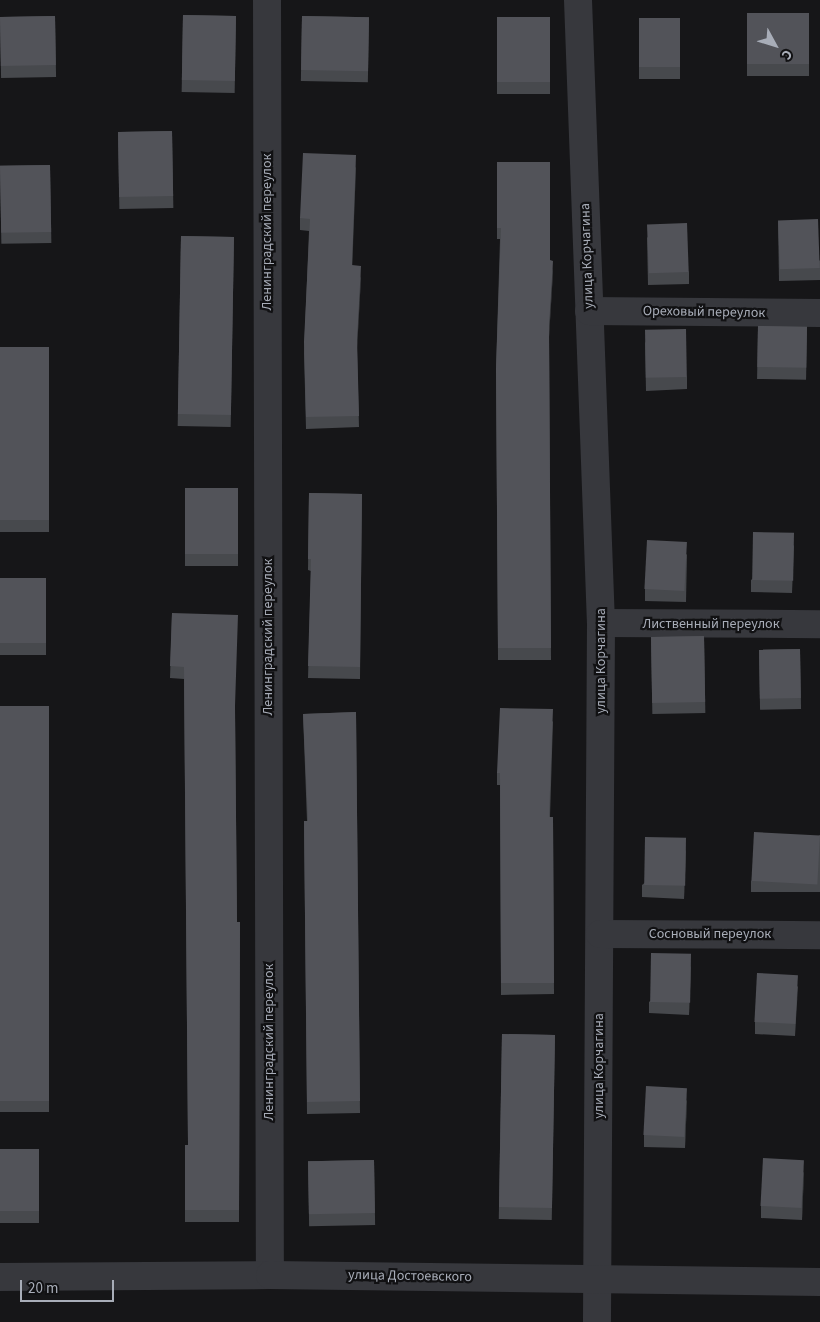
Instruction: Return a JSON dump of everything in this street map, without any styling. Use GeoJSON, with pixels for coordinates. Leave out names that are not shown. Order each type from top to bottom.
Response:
{"type":"FeatureCollection","features":[{"type":"Feature","properties":{"kind":"street","name":"Ленинградский переулок"},"geometry":{"type":"LineString","coordinates":[[267,0],[270,1275]]}},
{"type":"Feature","properties":{"kind":"street","name":"улица Корчагина"},"geometry":{"type":"LineString","coordinates":[[578,0],[601,623],[598,1278],[596,1322]]}},
{"type":"Feature","properties":{"kind":"street","name":"Ореховый переулок"},"geometry":{"type":"LineString","coordinates":[[589,311],[820,313]]}},
{"type":"Feature","properties":{"kind":"street","name":"Лиственный переулок"},"geometry":{"type":"LineString","coordinates":[[601,623],[820,624]]}},
{"type":"Feature","properties":{"kind":"street","name":"Сосновый переулок"},"geometry":{"type":"LineString","coordinates":[[600,934],[820,935]]}},
{"type":"Feature","properties":{"kind":"street","name":"улица Достоевского"},"geometry":{"type":"LineString","coordinates":[[0,1277],[270,1275],[820,1282]]}},
{"type":"Feature","properties":{"kind":"building"},"geometry":{"type":"Polygon","coordinates":[[[747,13],[809,13],[809,64],[747,64],[747,13]]]}},
{"type":"Feature","properties":{"kind":"building"},"geometry":{"type":"Polygon","coordinates":[[[183,15],[236,16],[235,81],[182,80],[183,15]]]}},
{"type":"Feature","properties":{"kind":"building"},"geometry":{"type":"Polygon","coordinates":[[[55,16],[56,65],[1,66],[0,17],[55,16]]]}},
{"type":"Feature","properties":{"kind":"building"},"geometry":{"type":"Polygon","coordinates":[[[302,16],[369,17],[368,71],[301,70],[302,16]]]}},
{"type":"Feature","properties":{"kind":"building"},"geometry":{"type":"Polygon","coordinates":[[[497,17],[550,17],[550,82],[497,82],[497,17]]]}},
{"type":"Feature","properties":{"kind":"building"},"geometry":{"type":"Polygon","coordinates":[[[639,18],[680,18],[680,67],[639,67],[639,18]]]}},
{"type":"Feature","properties":{"kind":"building"},"geometry":{"type":"Polygon","coordinates":[[[172,131],[173,196],[119,197],[118,132],[172,131]]]}},
{"type":"Feature","properties":{"kind":"building"},"geometry":{"type":"Polygon","coordinates":[[[303,153],[356,155],[352,265],[361,266],[357,340],[359,416],[306,417],[304,342],[310,219],[300,218],[303,153]]]}},
{"type":"Feature","properties":{"kind":"building"},"geometry":{"type":"Polygon","coordinates":[[[497,162],[550,162],[550,260],[553,261],[549,326],[551,648],[498,648],[496,369],[501,228],[497,228],[497,162]]]}},
{"type":"Feature","properties":{"kind":"building"},"geometry":{"type":"Polygon","coordinates":[[[50,165],[51,232],[1,233],[0,166],[50,165]]]}},
{"type":"Feature","properties":{"kind":"building"},"geometry":{"type":"Polygon","coordinates":[[[818,219],[820,268],[780,269],[778,220],[818,219]]]}},
{"type":"Feature","properties":{"kind":"building"},"geometry":{"type":"Polygon","coordinates":[[[687,223],[689,272],[649,273],[647,224],[687,223]]]}},
{"type":"Feature","properties":{"kind":"building"},"geometry":{"type":"Polygon","coordinates":[[[181,236],[234,237],[231,415],[178,414],[181,236]]]}},
{"type":"Feature","properties":{"kind":"building"},"geometry":{"type":"Polygon","coordinates":[[[758,326],[807,327],[806,368],[757,367],[758,326]]]}},
{"type":"Feature","properties":{"kind":"building"},"geometry":{"type":"Polygon","coordinates":[[[686,329],[687,377],[646,378],[645,330],[686,329]]]}},
{"type":"Feature","properties":{"kind":"building"},"geometry":{"type":"Polygon","coordinates":[[[0,347],[49,347],[49,520],[0,520],[0,347]]]}},
{"type":"Feature","properties":{"kind":"building"},"geometry":{"type":"Polygon","coordinates":[[[185,488],[238,488],[238,554],[185,554],[185,488]]]}},
{"type":"Feature","properties":{"kind":"building"},"geometry":{"type":"Polygon","coordinates":[[[309,493],[362,494],[360,667],[308,666],[311,559],[308,559],[309,493]]]}},
{"type":"Feature","properties":{"kind":"building"},"geometry":{"type":"Polygon","coordinates":[[[753,532],[794,533],[793,581],[752,580],[753,532]]]}},
{"type":"Feature","properties":{"kind":"building"},"geometry":{"type":"Polygon","coordinates":[[[647,540],[687,542],[684,591],[644,589],[647,540]]]}},
{"type":"Feature","properties":{"kind":"building"},"geometry":{"type":"Polygon","coordinates":[[[0,578],[46,578],[46,643],[0,643],[0,578]]]}},
{"type":"Feature","properties":{"kind":"building"},"geometry":{"type":"Polygon","coordinates":[[[172,613],[238,615],[235,706],[237,922],[240,922],[239,1210],[185,1210],[185,1145],[188,1145],[184,667],[170,666],[172,613]]]}},
{"type":"Feature","properties":{"kind":"building"},"geometry":{"type":"Polygon","coordinates":[[[704,636],[705,702],[652,703],[651,637],[704,636]]]}},
{"type":"Feature","properties":{"kind":"building"},"geometry":{"type":"Polygon","coordinates":[[[800,649],[801,698],[760,699],[759,650],[800,649]]]}},
{"type":"Feature","properties":{"kind":"building"},"geometry":{"type":"Polygon","coordinates":[[[0,706],[49,706],[49,1101],[0,1101],[0,706]]]}},
{"type":"Feature","properties":{"kind":"building"},"geometry":{"type":"Polygon","coordinates":[[[500,708],[553,709],[549,817],[553,817],[554,983],[501,983],[500,773],[497,773],[500,708]]]}},
{"type":"Feature","properties":{"kind":"building"},"geometry":{"type":"Polygon","coordinates":[[[356,712],[360,1101],[307,1102],[304,821],[308,821],[303,714],[356,712]]]}},
{"type":"Feature","properties":{"kind":"building"},"geometry":{"type":"Polygon","coordinates":[[[754,832],[820,835],[817,884],[751,881],[754,832]]]}},
{"type":"Feature","properties":{"kind":"building"},"geometry":{"type":"Polygon","coordinates":[[[645,837],[686,838],[685,886],[644,885],[645,837]]]}},
{"type":"Feature","properties":{"kind":"building"},"geometry":{"type":"Polygon","coordinates":[[[651,953],[691,954],[690,1003],[650,1002],[651,953]]]}},
{"type":"Feature","properties":{"kind":"building"},"geometry":{"type":"Polygon","coordinates":[[[757,973],[798,975],[795,1024],[754,1022],[757,973]]]}},
{"type":"Feature","properties":{"kind":"building"},"geometry":{"type":"Polygon","coordinates":[[[502,1034],[555,1035],[552,1208],[499,1207],[502,1034]]]}},
{"type":"Feature","properties":{"kind":"building"},"geometry":{"type":"Polygon","coordinates":[[[646,1086],[687,1088],[684,1137],[643,1135],[646,1086]]]}},
{"type":"Feature","properties":{"kind":"building"},"geometry":{"type":"Polygon","coordinates":[[[0,1149],[39,1149],[39,1211],[0,1211],[0,1149]]]}},
{"type":"Feature","properties":{"kind":"building"},"geometry":{"type":"Polygon","coordinates":[[[763,1158],[804,1160],[801,1208],[760,1206],[763,1158]]]}},
{"type":"Feature","properties":{"kind":"building"},"geometry":{"type":"Polygon","coordinates":[[[374,1160],[375,1213],[309,1214],[308,1161],[374,1160]]]}}]}
